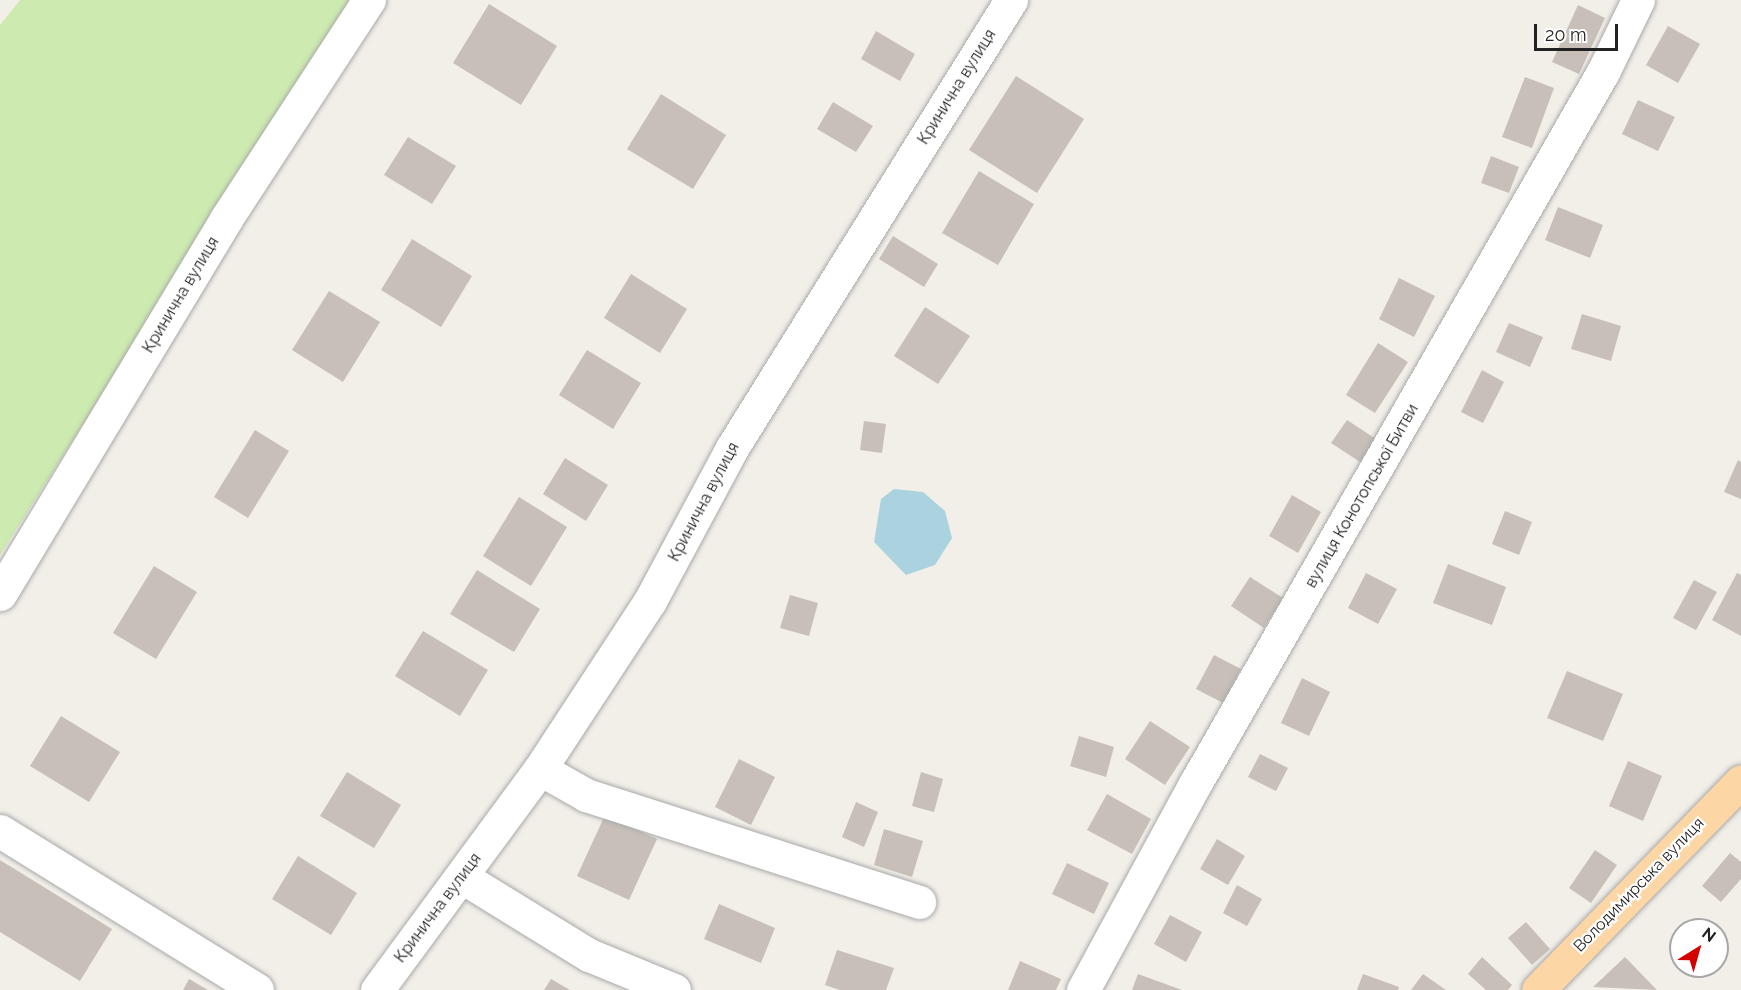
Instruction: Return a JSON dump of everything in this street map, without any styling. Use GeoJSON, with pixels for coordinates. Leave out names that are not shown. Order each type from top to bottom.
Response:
{"type":"FeatureCollection","features":[{"type":"Feature","properties":{"kind":"main road","name":"Володимирська вулиця"},"geometry":{"type":"LineString","coordinates":[[1538,990],[1741,781]]}},
{"type":"Feature","properties":{"kind":"street","name":"Кринична вулиця"},"geometry":{"type":"LineString","coordinates":[[0,594],[226,219],[369,0]]}},
{"type":"Feature","properties":{"kind":"street","name":"Кринична вулиця"},"geometry":{"type":"LineString","coordinates":[[377,990],[540,769],[650,602],[732,448],[1011,0]]}},
{"type":"Feature","properties":{"kind":"street","name":"вулиця Конотопської Битви"},"geometry":{"type":"LineString","coordinates":[[1083,990],[1190,793],[1603,72],[1638,0]]}},
{"type":"Feature","properties":{"kind":"street"},"geometry":{"type":"LineString","coordinates":[[540,769],[586,795],[918,902]]}},
{"type":"Feature","properties":{"kind":"street"},"geometry":{"type":"LineString","coordinates":[[0,831],[257,990]]}},
{"type":"Feature","properties":{"kind":"street"},"geometry":{"type":"LineString","coordinates":[[462,877],[589,955],[674,990]]}},
{"type":"Feature","properties":{"kind":"green space"},"geometry":{"type":"Polygon","coordinates":[[[20,0],[352,0],[0,555],[0,25],[20,0]]]}},
{"type":"Feature","properties":{"kind":"water"},"geometry":{"type":"Polygon","coordinates":[[[894,489],[923,492],[945,511],[952,538],[935,565],[906,575],[874,542],[881,499],[894,489]]]}},
{"type":"Feature","properties":{"kind":"building"},"geometry":{"type":"Polygon","coordinates":[[[489,4],[557,46],[521,105],[453,63],[489,4]]]}},
{"type":"Feature","properties":{"kind":"building"},"geometry":{"type":"Polygon","coordinates":[[[1578,5],[1605,18],[1579,74],[1552,62],[1578,5]]]}},
{"type":"Feature","properties":{"kind":"building"},"geometry":{"type":"Polygon","coordinates":[[[1668,26],[1700,44],[1678,83],[1646,65],[1668,26]]]}},
{"type":"Feature","properties":{"kind":"building"},"geometry":{"type":"Polygon","coordinates":[[[876,31],[915,54],[900,81],[861,59],[876,31]]]}},
{"type":"Feature","properties":{"kind":"building"},"geometry":{"type":"Polygon","coordinates":[[[1016,76],[1084,119],[1037,193],[969,150],[1016,76]]]}},
{"type":"Feature","properties":{"kind":"building"},"geometry":{"type":"Polygon","coordinates":[[[1525,77],[1554,88],[1532,148],[1502,137],[1525,77]]]}},
{"type":"Feature","properties":{"kind":"building"},"geometry":{"type":"Polygon","coordinates":[[[661,94],[726,135],[693,189],[627,149],[661,94]]]}},
{"type":"Feature","properties":{"kind":"building"},"geometry":{"type":"Polygon","coordinates":[[[1638,100],[1675,117],[1658,151],[1622,134],[1638,100]]]}},
{"type":"Feature","properties":{"kind":"building"},"geometry":{"type":"Polygon","coordinates":[[[833,102],[873,126],[856,152],[817,129],[833,102]]]}},
{"type":"Feature","properties":{"kind":"building"},"geometry":{"type":"Polygon","coordinates":[[[408,137],[456,166],[432,204],[384,175],[408,137]]]}},
{"type":"Feature","properties":{"kind":"building"},"geometry":{"type":"Polygon","coordinates":[[[1491,156],[1519,167],[1509,193],[1481,183],[1491,156]]]}},
{"type":"Feature","properties":{"kind":"building"},"geometry":{"type":"Polygon","coordinates":[[[979,171],[1034,204],[998,265],[942,233],[979,171]]]}},
{"type":"Feature","properties":{"kind":"building"},"geometry":{"type":"Polygon","coordinates":[[[1558,207],[1603,225],[1590,258],[1545,240],[1558,207]]]}},
{"type":"Feature","properties":{"kind":"building"},"geometry":{"type":"Polygon","coordinates":[[[893,236],[938,264],[924,287],[879,259],[893,236]]]}},
{"type":"Feature","properties":{"kind":"building"},"geometry":{"type":"Polygon","coordinates":[[[412,239],[472,276],[441,327],[381,290],[412,239]]]}},
{"type":"Feature","properties":{"kind":"building"},"geometry":{"type":"Polygon","coordinates":[[[631,274],[687,309],[660,353],[604,318],[631,274]]]}},
{"type":"Feature","properties":{"kind":"building"},"geometry":{"type":"Polygon","coordinates":[[[1399,278],[1435,296],[1414,337],[1379,319],[1399,278]]]}},
{"type":"Feature","properties":{"kind":"building"},"geometry":{"type":"Polygon","coordinates":[[[329,291],[380,322],[343,382],[292,350],[329,291]]]}},
{"type":"Feature","properties":{"kind":"building"},"geometry":{"type":"Polygon","coordinates":[[[925,307],[970,336],[938,384],[894,356],[925,307]]]}},
{"type":"Feature","properties":{"kind":"building"},"geometry":{"type":"Polygon","coordinates":[[[1582,314],[1621,326],[1611,361],[1571,349],[1582,314]]]}},
{"type":"Feature","properties":{"kind":"building"},"geometry":{"type":"Polygon","coordinates":[[[1509,323],[1543,337],[1530,367],[1496,352],[1509,323]]]}},
{"type":"Feature","properties":{"kind":"building"},"geometry":{"type":"Polygon","coordinates":[[[1378,343],[1408,362],[1375,413],[1346,395],[1378,343]]]}},
{"type":"Feature","properties":{"kind":"building"},"geometry":{"type":"Polygon","coordinates":[[[587,350],[641,383],[613,429],[559,395],[587,350]]]}},
{"type":"Feature","properties":{"kind":"building"},"geometry":{"type":"Polygon","coordinates":[[[1482,370],[1504,382],[1483,423],[1461,412],[1482,370]]]}},
{"type":"Feature","properties":{"kind":"building"},"geometry":{"type":"Polygon","coordinates":[[[1347,420],[1376,439],[1360,462],[1331,443],[1347,420]]]}},
{"type":"Feature","properties":{"kind":"building"},"geometry":{"type":"Polygon","coordinates":[[[864,421],[886,424],[882,453],[860,450],[864,421]]]}},
{"type":"Feature","properties":{"kind":"building"},"geometry":{"type":"Polygon","coordinates":[[[255,430],[289,451],[248,518],[214,497],[255,430]]]}},
{"type":"Feature","properties":{"kind":"building"},"geometry":{"type":"Polygon","coordinates":[[[565,458],[608,485],[586,521],[543,494],[565,458]]]}},
{"type":"Feature","properties":{"kind":"building"},"geometry":{"type":"Polygon","coordinates":[[[1738,460],[1741,462],[1741,499],[1724,492],[1738,460]]]}},
{"type":"Feature","properties":{"kind":"building"},"geometry":{"type":"Polygon","coordinates":[[[1292,495],[1321,512],[1298,553],[1269,536],[1292,495]]]}},
{"type":"Feature","properties":{"kind":"building"},"geometry":{"type":"Polygon","coordinates":[[[519,497],[567,527],[531,586],[483,556],[519,497]]]}},
{"type":"Feature","properties":{"kind":"building"},"geometry":{"type":"Polygon","coordinates":[[[1505,511],[1532,522],[1519,555],[1492,544],[1505,511]]]}},
{"type":"Feature","properties":{"kind":"building"},"geometry":{"type":"Polygon","coordinates":[[[1448,564],[1506,587],[1492,625],[1433,603],[1448,564]]]}},
{"type":"Feature","properties":{"kind":"building"},"geometry":{"type":"Polygon","coordinates":[[[154,566],[197,592],[156,659],[113,633],[154,566]]]}},
{"type":"Feature","properties":{"kind":"building"},"geometry":{"type":"Polygon","coordinates":[[[477,570],[540,609],[514,652],[450,614],[477,570]]]}},
{"type":"Feature","properties":{"kind":"building"},"geometry":{"type":"Polygon","coordinates":[[[1366,573],[1397,589],[1378,624],[1348,608],[1366,573]]]}},
{"type":"Feature","properties":{"kind":"building"},"geometry":{"type":"Polygon","coordinates":[[[1737,573],[1741,575],[1741,636],[1712,620],[1737,573]]]}},
{"type":"Feature","properties":{"kind":"building"},"geometry":{"type":"Polygon","coordinates":[[[1250,577],[1283,598],[1264,628],[1231,606],[1250,577]]]}},
{"type":"Feature","properties":{"kind":"building"},"geometry":{"type":"Polygon","coordinates":[[[1694,580],[1717,592],[1696,630],[1673,618],[1694,580]]]}},
{"type":"Feature","properties":{"kind":"building"},"geometry":{"type":"Polygon","coordinates":[[[790,595],[818,603],[809,636],[780,628],[790,595]]]}},
{"type":"Feature","properties":{"kind":"building"},"geometry":{"type":"Polygon","coordinates":[[[423,631],[488,670],[460,716],[395,676],[423,631]]]}},
{"type":"Feature","properties":{"kind":"building"},"geometry":{"type":"Polygon","coordinates":[[[1214,655],[1241,669],[1223,703],[1196,689],[1214,655]]]}},
{"type":"Feature","properties":{"kind":"building"},"geometry":{"type":"Polygon","coordinates":[[[1567,671],[1623,694],[1603,741],[1547,718],[1567,671]]]}},
{"type":"Feature","properties":{"kind":"building"},"geometry":{"type":"Polygon","coordinates":[[[1302,678],[1330,692],[1309,736],[1281,723],[1302,678]]]}},
{"type":"Feature","properties":{"kind":"building"},"geometry":{"type":"Polygon","coordinates":[[[61,716],[120,752],[89,802],[30,766],[61,716]]]}},
{"type":"Feature","properties":{"kind":"building"},"geometry":{"type":"Polygon","coordinates":[[[1150,721],[1190,747],[1165,785],[1125,759],[1150,721]]]}},
{"type":"Feature","properties":{"kind":"building"},"geometry":{"type":"Polygon","coordinates":[[[1079,736],[1114,747],[1106,777],[1070,766],[1079,736]]]}},
{"type":"Feature","properties":{"kind":"building"},"geometry":{"type":"Polygon","coordinates":[[[1260,754],[1288,768],[1276,791],[1248,777],[1260,754]]]}},
{"type":"Feature","properties":{"kind":"building"},"geometry":{"type":"Polygon","coordinates":[[[739,759],[775,777],[751,825],[715,807],[739,759]]]}},
{"type":"Feature","properties":{"kind":"building"},"geometry":{"type":"Polygon","coordinates":[[[1628,761],[1662,776],[1643,821],[1609,806],[1628,761]]]}},
{"type":"Feature","properties":{"kind":"building"},"geometry":{"type":"Polygon","coordinates":[[[347,772],[401,805],[374,848],[320,816],[347,772]]]}},
{"type":"Feature","properties":{"kind":"building"},"geometry":{"type":"Polygon","coordinates":[[[921,772],[943,779],[934,812],[912,806],[921,772]]]}},
{"type":"Feature","properties":{"kind":"building"},"geometry":{"type":"Polygon","coordinates":[[[1107,794],[1151,819],[1132,854],[1087,830],[1107,794]]]}},
{"type":"Feature","properties":{"kind":"building"},"geometry":{"type":"Polygon","coordinates":[[[856,802],[878,812],[864,847],[842,837],[856,802]]]}},
{"type":"Feature","properties":{"kind":"building"},"geometry":{"type":"Polygon","coordinates":[[[605,815],[657,839],[629,900],[577,876],[605,815]]]}},
{"type":"Feature","properties":{"kind":"building"},"geometry":{"type":"Polygon","coordinates":[[[884,829],[923,841],[912,877],[874,865],[884,829]]]}},
{"type":"Feature","properties":{"kind":"building"},"geometry":{"type":"Polygon","coordinates":[[[1217,839],[1245,856],[1228,885],[1200,869],[1217,839]]]}},
{"type":"Feature","properties":{"kind":"building"},"geometry":{"type":"Polygon","coordinates":[[[1595,850],[1617,865],[1591,903],[1569,888],[1595,850]]]}},
{"type":"Feature","properties":{"kind":"building"},"geometry":{"type":"Polygon","coordinates":[[[1730,853],[1741,862],[1741,879],[1721,902],[1702,886],[1730,853]]]}},
{"type":"Feature","properties":{"kind":"building"},"geometry":{"type":"Polygon","coordinates":[[[298,856],[357,893],[331,935],[272,899],[298,856]]]}},
{"type":"Feature","properties":{"kind":"building"},"geometry":{"type":"Polygon","coordinates":[[[0,860],[112,929],[80,981],[0,932],[0,860]]]}},
{"type":"Feature","properties":{"kind":"building"},"geometry":{"type":"Polygon","coordinates":[[[1067,863],[1109,883],[1094,914],[1052,894],[1067,863]]]}},
{"type":"Feature","properties":{"kind":"building"},"geometry":{"type":"Polygon","coordinates":[[[1237,885],[1262,899],[1247,926],[1223,913],[1237,885]]]}},
{"type":"Feature","properties":{"kind":"building"},"geometry":{"type":"Polygon","coordinates":[[[719,904],[775,928],[761,963],[704,939],[719,904]]]}},
{"type":"Feature","properties":{"kind":"building"},"geometry":{"type":"Polygon","coordinates":[[[1170,915],[1202,932],[1186,962],[1154,944],[1170,915]]]}},
{"type":"Feature","properties":{"kind":"building"},"geometry":{"type":"Polygon","coordinates":[[[1526,922],[1550,949],[1532,965],[1508,938],[1526,922]]]}},
{"type":"Feature","properties":{"kind":"building"},"geometry":{"type":"Polygon","coordinates":[[[837,950],[894,968],[886,990],[840,990],[825,985],[837,950]]]}},
{"type":"Feature","properties":{"kind":"building"},"geometry":{"type":"Polygon","coordinates":[[[1482,957],[1512,985],[1508,990],[1486,990],[1468,974],[1482,957]]]}},
{"type":"Feature","properties":{"kind":"building"},"geometry":{"type":"Polygon","coordinates":[[[1625,957],[1657,990],[1593,987],[1625,957]]]}},
{"type":"Feature","properties":{"kind":"building"},"geometry":{"type":"Polygon","coordinates":[[[1020,961],[1061,979],[1056,990],[1008,990],[1020,961]]]}},
{"type":"Feature","properties":{"kind":"building"},"geometry":{"type":"Polygon","coordinates":[[[1138,974],[1182,990],[1132,990],[1138,974]]]}},
{"type":"Feature","properties":{"kind":"building"},"geometry":{"type":"Polygon","coordinates":[[[1363,974],[1399,987],[1398,990],[1357,990],[1363,974]]]}},
{"type":"Feature","properties":{"kind":"building"},"geometry":{"type":"Polygon","coordinates":[[[1423,974],[1446,990],[1411,990],[1423,974]]]}},
{"type":"Feature","properties":{"kind":"building"},"geometry":{"type":"Polygon","coordinates":[[[189,979],[208,990],[183,990],[189,979]]]}},
{"type":"Feature","properties":{"kind":"building"},"geometry":{"type":"Polygon","coordinates":[[[551,979],[570,990],[544,990],[551,979]]]}}]}
